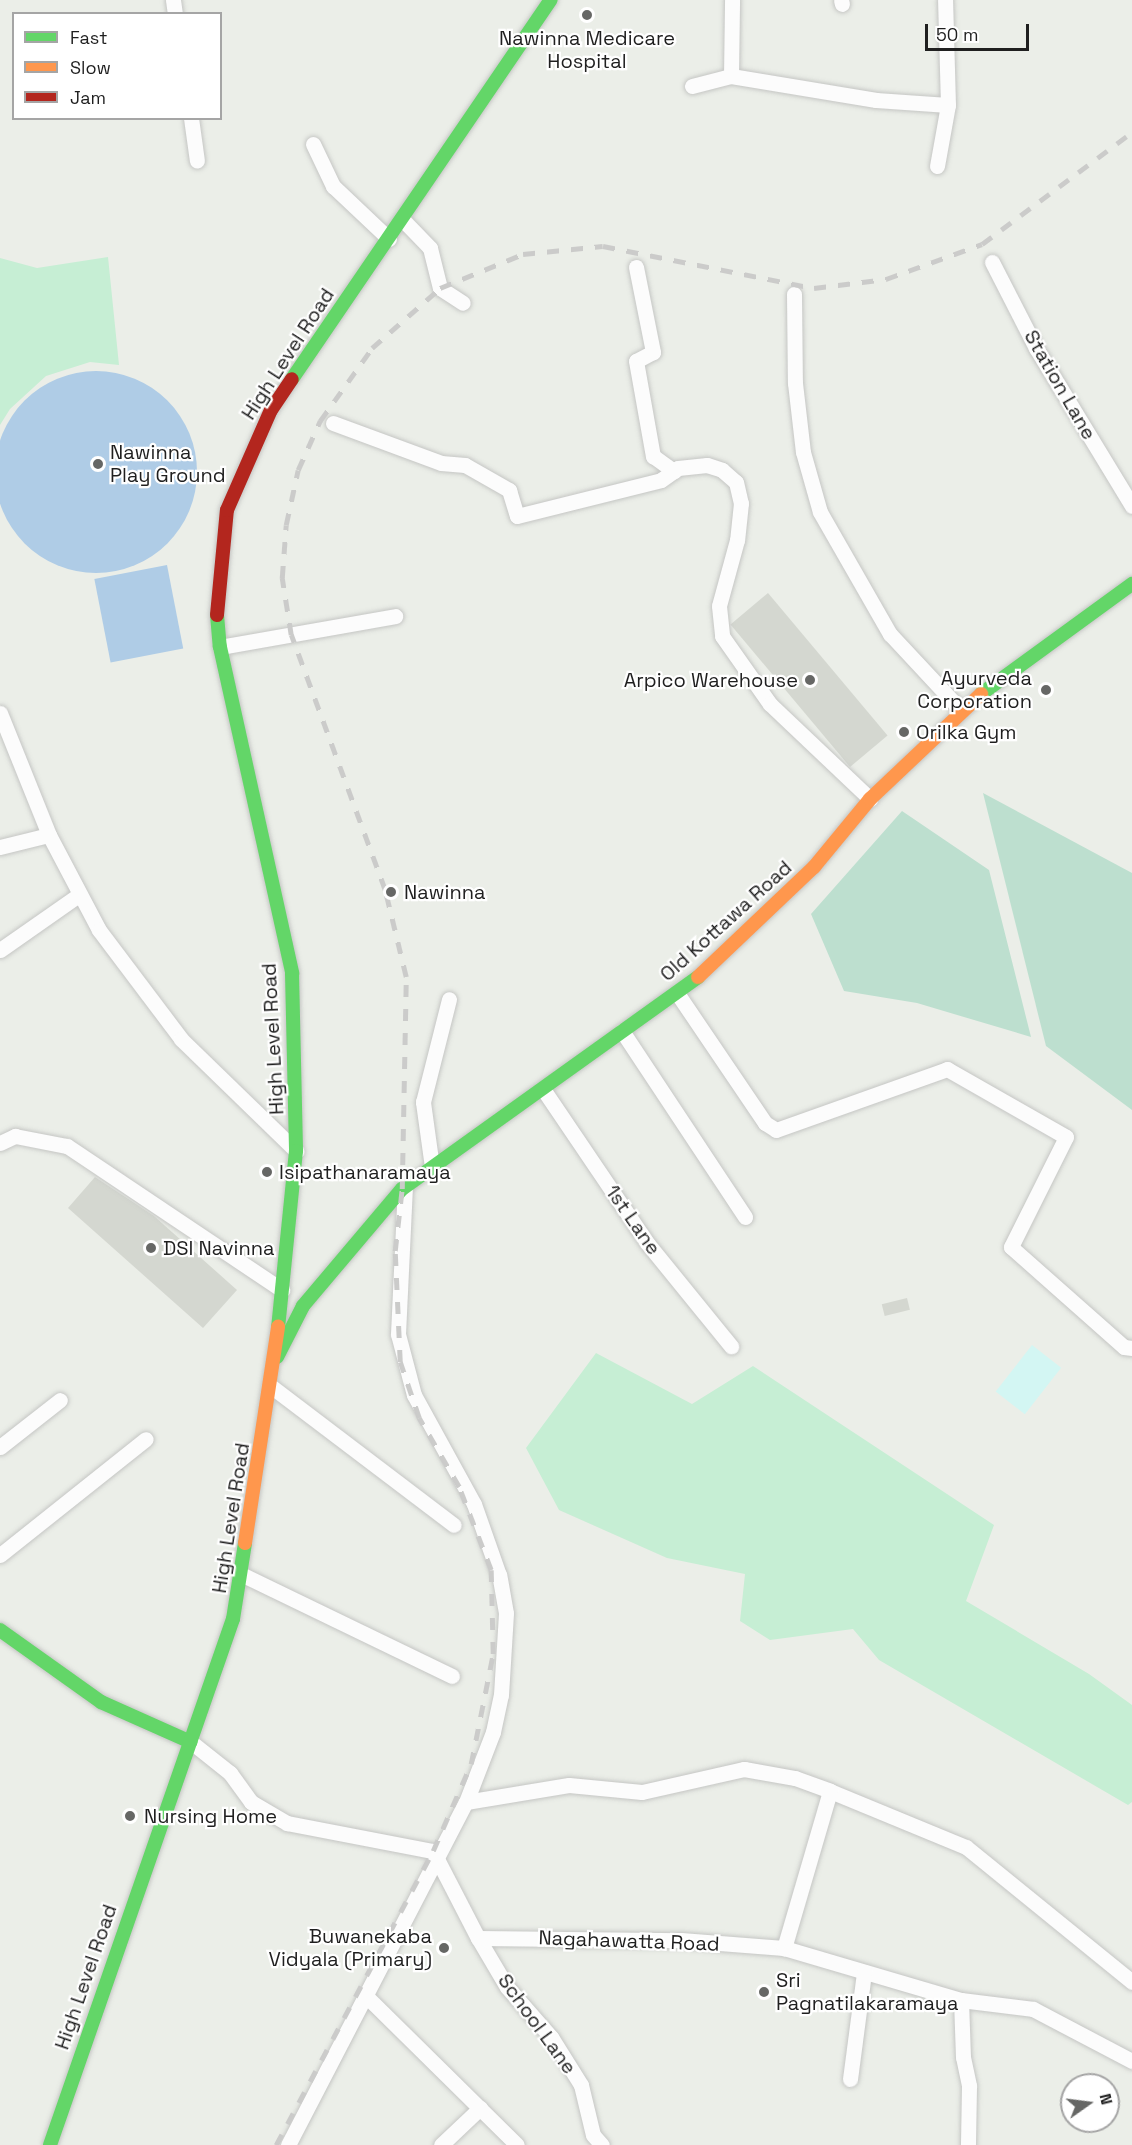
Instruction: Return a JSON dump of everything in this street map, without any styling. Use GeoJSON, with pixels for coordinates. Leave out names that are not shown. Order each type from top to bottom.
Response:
{"type":"FeatureCollection","features":[{"type":"Feature","properties":{"kind":"main road","name":"High Level Road"},"geometry":{"type":"LineString","coordinates":[[50,2145],[100,1991],[222,1653],[243,1575],[272,1387],[296,1151],[292,973],[271,856],[220,647],[216,601],[222,535],[244,466],[271,410],[403,220],[551,0]]}},
{"type":"Feature","properties":{"kind":"main road","name":"Old Kottawa Road"},"geometry":{"type":"LineString","coordinates":[[274,1362],[303,1306],[405,1186],[677,993],[814,867],[870,799],[960,710],[1131,587]]}},
{"type":"Feature","properties":{"kind":"main road"},"geometry":{"type":"LineString","coordinates":[[0,1630],[101,1702],[191,1742]]}},
{"type":"Feature","properties":{"kind":"street"},"geometry":{"type":"LineString","coordinates":[[731,76],[732,0]]}},
{"type":"Feature","properties":{"kind":"street"},"geometry":{"type":"LineString","coordinates":[[937,166],[948,105],[945,0]]}},
{"type":"Feature","properties":{"kind":"street"},"geometry":{"type":"LineString","coordinates":[[692,86],[731,76],[876,100],[948,105]]}},
{"type":"Feature","properties":{"kind":"street"},"geometry":{"type":"LineString","coordinates":[[191,120],[198,162]]}},
{"type":"Feature","properties":{"kind":"street"},"geometry":{"type":"LineString","coordinates":[[313,144],[333,186],[388,239]]}},
{"type":"Feature","properties":{"kind":"street"},"geometry":{"type":"LineString","coordinates":[[403,220],[429,248],[440,288],[463,303]]}},
{"type":"Feature","properties":{"kind":"street","name":"Station Lane"},"geometry":{"type":"LineString","coordinates":[[992,262],[1036,348],[1132,506]]}},
{"type":"Feature","properties":{"kind":"street"},"geometry":{"type":"LineString","coordinates":[[636,267],[652,352],[636,361],[653,456],[674,471]]}},
{"type":"Feature","properties":{"kind":"street"},"geometry":{"type":"LineString","coordinates":[[794,294],[795,383],[803,452],[820,512],[890,634],[960,710]]}},
{"type":"Feature","properties":{"kind":"street"},"geometry":{"type":"LineString","coordinates":[[333,423],[441,463],[465,465],[509,490],[517,516],[661,480],[674,471],[707,465],[736,482],[741,503],[737,540],[719,606],[722,636],[770,704],[870,799]]}},
{"type":"Feature","properties":{"kind":"street"},"geometry":{"type":"LineString","coordinates":[[220,647],[394,616]]}},
{"type":"Feature","properties":{"kind":"street"},"geometry":{"type":"LineString","coordinates":[[0,713],[49,835],[77,896],[181,1039],[296,1151]]}},
{"type":"Feature","properties":{"kind":"street"},"geometry":{"type":"LineString","coordinates":[[0,847],[49,835]]}},
{"type":"Feature","properties":{"kind":"street"},"geometry":{"type":"LineString","coordinates":[[0,950],[77,896]]}},
{"type":"Feature","properties":{"kind":"street"},"geometry":{"type":"LineString","coordinates":[[677,993],[765,1123],[776,1130],[947,1069],[1066,1137],[1011,1247],[1124,1347],[1132,1348]]}},
{"type":"Feature","properties":{"kind":"street"},"geometry":{"type":"LineString","coordinates":[[432,1167],[423,1102],[449,999]]}},
{"type":"Feature","properties":{"kind":"street"},"geometry":{"type":"LineString","coordinates":[[622,1031],[745,1217]]}},
{"type":"Feature","properties":{"kind":"street","name":"1st Lane"},"geometry":{"type":"LineString","coordinates":[[543,1089],[648,1244],[731,1346]]}},
{"type":"Feature","properties":{"kind":"street"},"geometry":{"type":"LineString","coordinates":[[0,1143],[15,1136],[67,1146],[282,1290]]}},
{"type":"Feature","properties":{"kind":"street"},"geometry":{"type":"LineString","coordinates":[[288,2145],[368,1998],[436,1857],[466,1802],[493,1732],[501,1695],[506,1613],[500,1575],[474,1504],[414,1395],[404,1364],[396,1305],[405,1186]]}},
{"type":"Feature","properties":{"kind":"street"},"geometry":{"type":"LineString","coordinates":[[272,1387],[454,1525]]}},
{"type":"Feature","properties":{"kind":"street"},"geometry":{"type":"LineString","coordinates":[[0,1447],[60,1400]]}},
{"type":"Feature","properties":{"kind":"street"},"geometry":{"type":"LineString","coordinates":[[0,1555],[146,1439]]}},
{"type":"Feature","properties":{"kind":"street"},"geometry":{"type":"LineString","coordinates":[[243,1575],[452,1676]]}},
{"type":"Feature","properties":{"kind":"street"},"geometry":{"type":"LineString","coordinates":[[191,1742],[230,1773],[251,1802],[271,1815],[433,1851],[478,1938]]}},
{"type":"Feature","properties":{"kind":"street"},"geometry":{"type":"LineString","coordinates":[[466,1802],[569,1785],[642,1792],[744,1769],[795,1778],[966,1847],[1132,1982]]}},
{"type":"Feature","properties":{"kind":"street"},"geometry":{"type":"LineString","coordinates":[[784,1948],[830,1791]]}},
{"type":"Feature","properties":{"kind":"street","name":"Nagahawatta Road"},"geometry":{"type":"LineString","coordinates":[[478,1938],[681,1940],[784,1948],[961,2000],[1034,2008],[1132,2061]]}},
{"type":"Feature","properties":{"kind":"street","name":"School Lane"},"geometry":{"type":"LineString","coordinates":[[478,1938],[507,1987],[551,2037],[581,2085],[593,2135],[602,2145]]}},
{"type":"Feature","properties":{"kind":"street"},"geometry":{"type":"LineString","coordinates":[[850,2079],[864,1972]]}},
{"type":"Feature","properties":{"kind":"street"},"geometry":{"type":"LineString","coordinates":[[368,1998],[517,2145]]}},
{"type":"Feature","properties":{"kind":"street"},"geometry":{"type":"LineString","coordinates":[[961,2000],[963,2057],[969,2086],[968,2145]]}},
{"type":"Feature","properties":{"kind":"street"},"geometry":{"type":"LineString","coordinates":[[441,2145],[480,2108]]}},
{"type":"Feature","properties":{"kind":"green space"},"geometry":{"type":"Polygon","coordinates":[[[108,257],[119,365],[90,362],[46,376],[10,409],[0,425],[0,258],[37,268],[108,257]]]}},
{"type":"Feature","properties":{"kind":"green space"},"geometry":{"type":"Polygon","coordinates":[[[983,793],[1132,873],[1132,1110],[1046,1046],[983,793]]]}},
{"type":"Feature","properties":{"kind":"green space"},"geometry":{"type":"Polygon","coordinates":[[[902,811],[989,870],[1031,1037],[917,1003],[844,991],[811,914],[902,811]]]}},
{"type":"Feature","properties":{"kind":"green space"},"geometry":{"type":"Polygon","coordinates":[[[596,1353],[692,1404],[753,1366],[994,1525],[966,1601],[1089,1674],[1132,1705],[1132,1802],[1128,1805],[879,1660],[853,1629],[770,1640],[740,1621],[745,1574],[667,1558],[559,1510],[526,1448],[596,1353]]]}},
{"type":"Feature","properties":{"kind":"shaded area","name":"Nawinna Play Ground"},"geometry":{"type":"Polygon","coordinates":[[[96,371],[116,373],[152,388],[174,408],[185,424],[195,452],[195,492],[180,528],[152,556],[116,571],[96,573],[76,571],[48,561],[18,536],[7,520],[-1,498],[-1,446],[7,424],[18,408],[40,388],[76,373],[96,371]]]}},
{"type":"Feature","properties":{"kind":"shaded area"},"geometry":{"type":"Polygon","coordinates":[[[167,565],[183,648],[111,663],[94,579],[167,565]]]}},
{"type":"Feature","properties":{"kind":"shaded area"},"geometry":{"type":"Polygon","coordinates":[[[1032,1345],[1061,1368],[1025,1414],[996,1391],[1032,1345]]]}},
{"type":"Feature","properties":{"kind":"building","name":"Arpico Warehouse"},"geometry":{"type":"Polygon","coordinates":[[[768,593],[888,735],[850,767],[730,624],[768,593]]]}},
{"type":"Feature","properties":{"kind":"building","name":"DSI Navinna"},"geometry":{"type":"Polygon","coordinates":[[[95,1177],[154,1216],[237,1290],[203,1328],[68,1208],[95,1177]]]}},
{"type":"Feature","properties":{"kind":"building"},"geometry":{"type":"Polygon","coordinates":[[[907,1298],[910,1310],[885,1316],[882,1304],[907,1298]]]}},
{"type":"Feature","properties":{"kind":"railway"},"geometry":{"type":"LineString","coordinates":[[276,2145],[433,1851],[471,1764],[493,1654],[491,1570],[459,1487],[419,1418],[400,1362],[395,1251],[402,1189],[406,977],[385,890],[291,635],[282,578],[286,525],[298,470],[320,421],[372,348],[440,288],[523,254],[603,246],[814,288],[886,279],[982,244],[1132,132]]}},
{"type":"Feature","properties":{"kind":"traffic: fast"},"geometry":{"type":"LineString","coordinates":[[292,379],[551,0]]}},
{"type":"Feature","properties":{"kind":"traffic: fast"},"geometry":{"type":"LineString","coordinates":[[981,694],[1132,584]]}},
{"type":"Feature","properties":{"kind":"traffic: fast"},"geometry":{"type":"LineString","coordinates":[[217,615],[220,647],[292,973],[296,1151],[278,1327]]}},
{"type":"Feature","properties":{"kind":"traffic: fast"},"geometry":{"type":"LineString","coordinates":[[277,1357],[303,1306],[402,1189],[698,977]]}},
{"type":"Feature","properties":{"kind":"traffic: fast"},"geometry":{"type":"LineString","coordinates":[[50,2145],[233,1619],[245,1543]]}},
{"type":"Feature","properties":{"kind":"traffic: fast"},"geometry":{"type":"LineString","coordinates":[[0,1630],[101,1702],[191,1742]]}},
{"type":"Feature","properties":{"kind":"traffic: slow"},"geometry":{"type":"LineString","coordinates":[[698,977],[814,867],[870,799],[981,694]]}},
{"type":"Feature","properties":{"kind":"traffic: slow"},"geometry":{"type":"LineString","coordinates":[[245,1543],[278,1327]]}},
{"type":"Feature","properties":{"kind":"traffic: jam"},"geometry":{"type":"LineString","coordinates":[[217,615],[227,510],[271,410],[292,379]]}},
{"type":"Feature","properties":{"kind":"place","name":"Nawinna Medicare Hospital"},"geometry":{"type":"Point","coordinates":[587,15]}},
{"type":"Feature","properties":{"kind":"place","name":"Nawinna Play Ground"},"geometry":{"type":"Point","coordinates":[98,464]}},
{"type":"Feature","properties":{"kind":"place","name":"Arpico Warehouse"},"geometry":{"type":"Point","coordinates":[810,680]}},
{"type":"Feature","properties":{"kind":"place","name":"Ayurveda Corporation"},"geometry":{"type":"Point","coordinates":[1046,690]}},
{"type":"Feature","properties":{"kind":"place","name":"Orilka Gym"},"geometry":{"type":"Point","coordinates":[904,732]}},
{"type":"Feature","properties":{"kind":"place","name":"Nawinna"},"geometry":{"type":"Point","coordinates":[391,892]}},
{"type":"Feature","properties":{"kind":"place","name":"Isipathanaramaya"},"geometry":{"type":"Point","coordinates":[267,1172]}},
{"type":"Feature","properties":{"kind":"place","name":"DSI Navinna"},"geometry":{"type":"Point","coordinates":[151,1248]}},
{"type":"Feature","properties":{"kind":"place","name":"Nursing Home"},"geometry":{"type":"Point","coordinates":[130,1816]}},
{"type":"Feature","properties":{"kind":"place","name":"Buwanekaba Vidyala (Primary)"},"geometry":{"type":"Point","coordinates":[444,1948]}},
{"type":"Feature","properties":{"kind":"place","name":"Sri Pagnatilakaramaya"},"geometry":{"type":"Point","coordinates":[764,1992]}}]}
